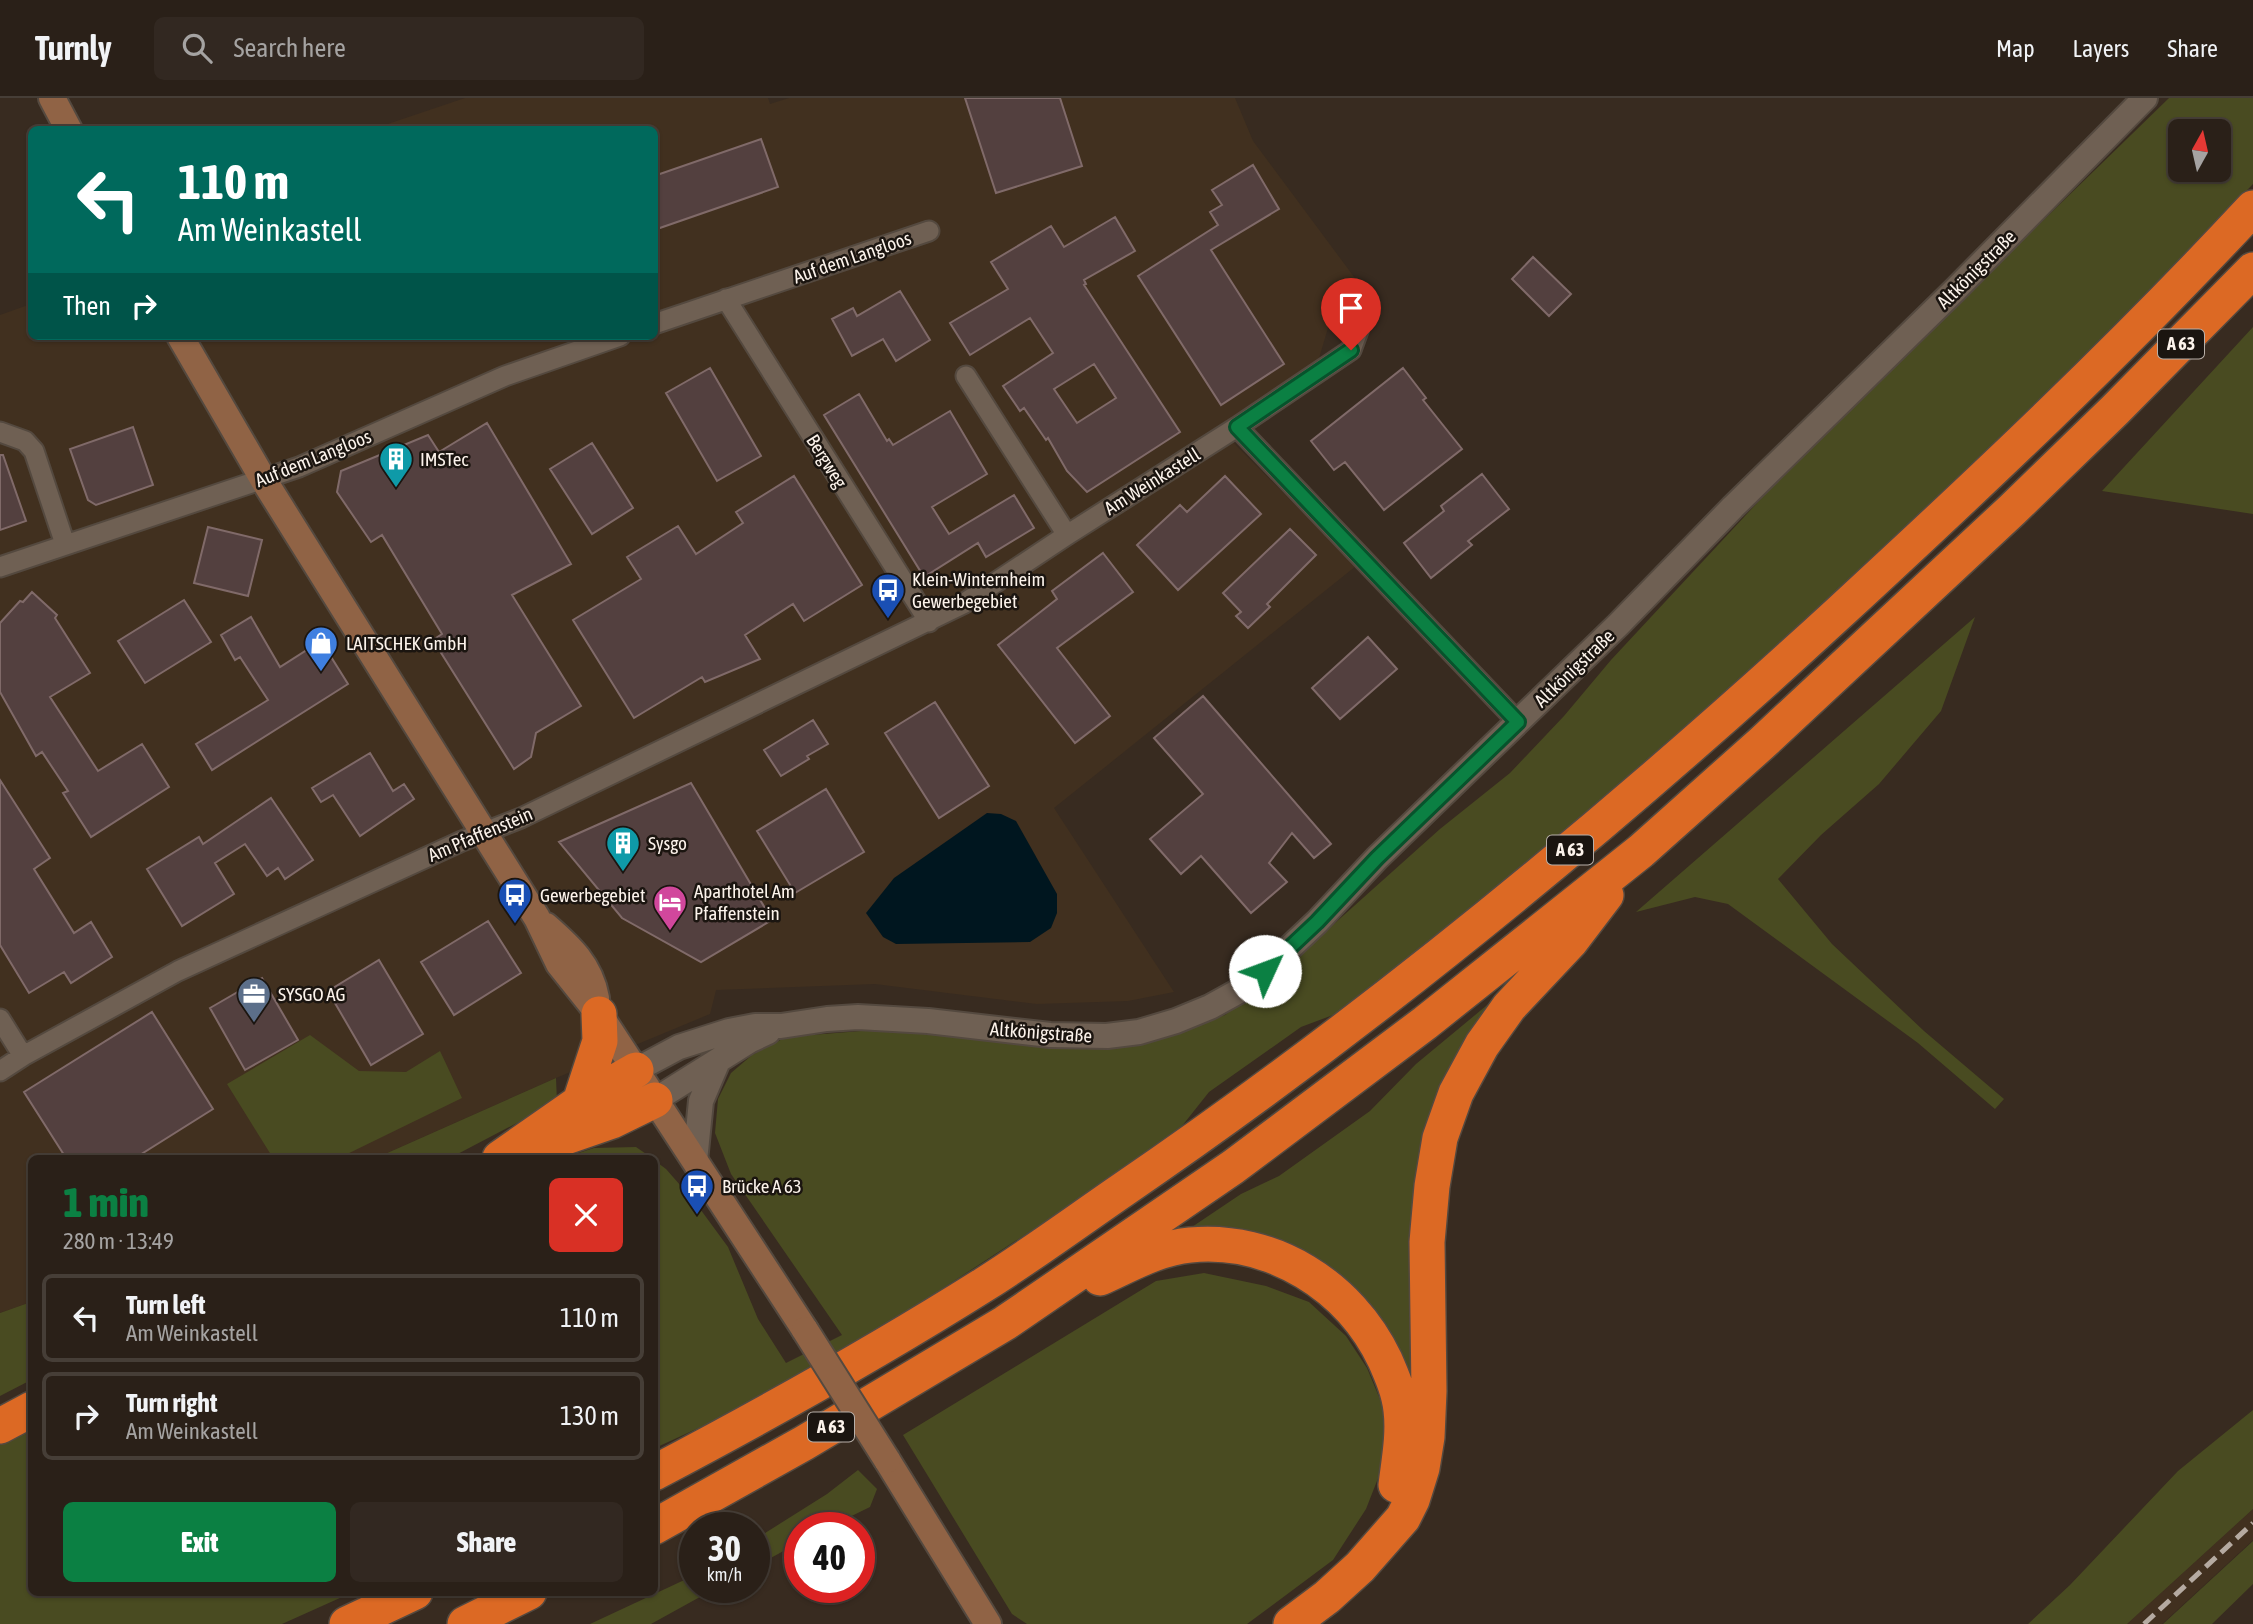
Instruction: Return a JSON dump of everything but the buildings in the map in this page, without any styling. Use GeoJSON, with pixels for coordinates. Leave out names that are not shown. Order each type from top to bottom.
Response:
{"type":"FeatureCollection","features":[{"type":"Feature","properties":{"kind":"highway","name":"A 63"},"geometry":{"type":"LineString","coordinates":[[658,1471],[806,1391],[987,1283],[1207,1132],[1404,984],[1583,839],[1725,718],[1997,468],[2253,208]]}},
{"type":"Feature","properties":{"kind":"highway","name":"A 63"},"geometry":{"type":"LineString","coordinates":[[658,1525],[804,1443],[1005,1323],[1233,1167],[1425,1023],[1641,850],[1772,735],[2012,510],[2253,270]]}},
{"type":"Feature","properties":{"kind":"highway"},"geometry":{"type":"LineString","coordinates":[[1291,1624],[1327,1597],[1360,1567],[1403,1518],[1422,1468],[1427,1437],[1429,1391],[1428,1231],[1432,1186],[1440,1138],[1456,1093],[1482,1045],[1509,1007],[1571,941],[1641,850]]}},
{"type":"Feature","properties":{"kind":"highway"},"geometry":{"type":"LineString","coordinates":[[580,1102],[600,1041],[599,1014]]}},
{"type":"Feature","properties":{"kind":"highway"},"geometry":{"type":"LineString","coordinates":[[506,1155],[580,1102],[636,1070]]}},
{"type":"Feature","properties":{"kind":"highway"},"geometry":{"type":"LineString","coordinates":[[511,1155],[612,1121],[655,1100]]}},
{"type":"Feature","properties":{"kind":"highway"},"geometry":{"type":"LineString","coordinates":[[1005,1323],[1151,1255],[1188,1245],[1223,1244],[1248,1248],[1296,1265],[1332,1291],[1358,1318],[1376,1340],[1396,1385],[1401,1410],[1402,1440],[1385,1536]]}},
{"type":"Feature","properties":{"kind":"highway"},"geometry":{"type":"LineString","coordinates":[[0,1426],[28,1411]]}},
{"type":"Feature","properties":{"kind":"highway"},"geometry":{"type":"LineString","coordinates":[[347,1624],[406,1596]]}},
{"type":"Feature","properties":{"kind":"highway"},"geometry":{"type":"LineString","coordinates":[[465,1624],[521,1596]]}},
{"type":"Feature","properties":{"kind":"main road"},"geometry":{"type":"LineString","coordinates":[[52,98],[67,126]]}},
{"type":"Feature","properties":{"kind":"main road"},"geometry":{"type":"LineString","coordinates":[[182,340],[263,479],[537,918],[559,964],[599,1014],[636,1070],[887,1460],[988,1624]]}},
{"type":"Feature","properties":{"kind":"street","name":"Altkönigstraße"},"geometry":{"type":"LineString","coordinates":[[636,1070],[679,1047],[755,1026],[781,1026],[858,1017],[928,1021],[1077,1037],[1107,1036],[1139,1032],[1177,1021],[1239,991],[1265,971],[1317,922],[1377,858],[1618,625],[1733,507],[1955,290],[2145,98]]}},
{"type":"Feature","properties":{"kind":"street","name":"Auf dem Langloos"},"geometry":{"type":"LineString","coordinates":[[658,323],[929,231]]}},
{"type":"Feature","properties":{"kind":"street","name":"Bergweg"},"geometry":{"type":"LineString","coordinates":[[726,299],[929,622]]}},
{"type":"Feature","properties":{"kind":"street","name":"Am Weinkastell"},"geometry":{"type":"LineString","coordinates":[[963,604],[1351,350],[1359,328]]}},
{"type":"Feature","properties":{"kind":"street","name":"Auf dem Langloos"},"geometry":{"type":"LineString","coordinates":[[0,567],[307,463],[505,376],[608,340]]}},
{"type":"Feature","properties":{"kind":"street"},"geometry":{"type":"LineString","coordinates":[[966,376],[1067,535]]}},
{"type":"Feature","properties":{"kind":"street"},"geometry":{"type":"LineString","coordinates":[[1237,427],[1518,722]]}},
{"type":"Feature","properties":{"kind":"street"},"geometry":{"type":"LineString","coordinates":[[0,432],[25,441],[34,451],[65,544]]}},
{"type":"Feature","properties":{"kind":"street","name":"Am Pfaffenstein"},"geometry":{"type":"LineString","coordinates":[[0,1071],[178,971],[646,759],[963,604]]}},
{"type":"Feature","properties":{"kind":"street"},"geometry":{"type":"LineString","coordinates":[[0,1019],[23,1056]]}},
{"type":"Feature","properties":{"kind":"street","name":"Altkönigstraße"},"geometry":{"type":"LineString","coordinates":[[655,1100],[748,1041],[781,1026]]}},
{"type":"Feature","properties":{"kind":"street"},"geometry":{"type":"LineString","coordinates":[[695,1161],[701,1101],[718,1061]]}},
{"type":"Feature","properties":{"kind":"shaded area"},"geometry":{"type":"Polygon","coordinates":[[[465,98],[768,98],[770,104],[789,98],[1235,98],[1253,141],[1366,293],[1331,318],[1317,365],[1220,429],[1356,566],[1054,808],[1174,992],[1128,1001],[1037,1004],[875,984],[716,990],[710,1014],[556,1078],[383,1155],[28,1155],[28,1303],[0,1313],[0,315],[28,305],[28,340],[658,340],[658,126],[382,126],[465,98]]]}},
{"type":"Feature","properties":{"kind":"shaded area"},"geometry":{"type":"Polygon","coordinates":[[[2253,1509],[2253,1540],[2162,1624],[2127,1624],[2253,1509]]]}},
{"type":"Feature","properties":{"kind":"green space"},"geometry":{"type":"Polygon","coordinates":[[[2169,98],[2253,98],[2253,184],[2062,377],[1932,503],[1733,688],[1637,771],[1341,1012],[1301,1027],[1209,1092],[1182,1126],[1080,1199],[911,1309],[727,1415],[658,1447],[658,1163],[695,1202],[728,1247],[758,1319],[786,1363],[842,1335],[731,1174],[715,1133],[718,1099],[731,1073],[752,1055],[786,1037],[886,1029],[1175,1033],[1225,1015],[1268,983],[1440,829],[1510,773],[1564,716],[1611,660],[1798,459],[2169,98]]]}},
{"type":"Feature","properties":{"kind":"green space"},"geometry":{"type":"Polygon","coordinates":[[[2253,327],[2253,514],[2102,491],[2253,327]]]}},
{"type":"Feature","properties":{"kind":"green space"},"geometry":{"type":"Polygon","coordinates":[[[1975,617],[1941,711],[1879,784],[1821,835],[1778,879],[1832,944],[1924,1031],[2004,1099],[1995,1109],[1918,1043],[1728,904],[1695,897],[1636,912],[1975,617]]]}},
{"type":"Feature","properties":{"kind":"green space"},"geometry":{"type":"Polygon","coordinates":[[[1492,1001],[1446,1097],[1421,1400],[1367,1309],[1180,1235],[1241,1194],[1279,1176],[1370,1111],[1416,1064],[1492,1001]]]}},
{"type":"Feature","properties":{"kind":"green space"},"geometry":{"type":"Polygon","coordinates":[[[310,1035],[359,1071],[406,1072],[440,1051],[462,1098],[345,1155],[271,1155],[227,1084],[310,1035]]]}},
{"type":"Feature","properties":{"kind":"green space"},"geometry":{"type":"Polygon","coordinates":[[[556,1078],[557,1102],[456,1155],[383,1155],[556,1078]]]}},
{"type":"Feature","properties":{"kind":"green space"},"geometry":{"type":"Polygon","coordinates":[[[636,1147],[648,1155],[572,1155],[594,1148],[636,1147]]]}},
{"type":"Feature","properties":{"kind":"green space"},"geometry":{"type":"Polygon","coordinates":[[[1204,1273],[1266,1286],[1309,1302],[1346,1336],[1367,1368],[1387,1416],[1384,1463],[1366,1509],[1333,1560],[1247,1624],[1027,1624],[1012,1614],[903,1435],[1156,1281],[1204,1273]]]}},
{"type":"Feature","properties":{"kind":"green space"},"geometry":{"type":"Polygon","coordinates":[[[28,1303],[28,1382],[0,1396],[0,1313],[28,1303]]]}},
{"type":"Feature","properties":{"kind":"green space"},"geometry":{"type":"Polygon","coordinates":[[[2253,1410],[2253,1509],[2127,1624],[2028,1624],[2070,1585],[2178,1471],[2253,1410]]]}},
{"type":"Feature","properties":{"kind":"green space"},"geometry":{"type":"Polygon","coordinates":[[[28,1425],[28,1596],[344,1596],[282,1624],[0,1624],[0,1439],[28,1425]]]}},
{"type":"Feature","properties":{"kind":"green space"},"geometry":{"type":"Polygon","coordinates":[[[858,1470],[877,1489],[870,1507],[860,1512],[798,1512],[858,1470]]]}},
{"type":"Feature","properties":{"kind":"green space"},"geometry":{"type":"Polygon","coordinates":[[[784,1521],[784,1551],[770,1558],[770,1530],[784,1521]]]}},
{"type":"Feature","properties":{"kind":"green space"},"geometry":{"type":"Polygon","coordinates":[[[2253,1541],[2253,1584],[2212,1624],[2163,1624],[2253,1541]]]}},
{"type":"Feature","properties":{"kind":"green space"},"geometry":{"type":"Polygon","coordinates":[[[679,1582],[679,1603],[689,1603],[651,1624],[590,1624],[650,1596],[658,1596],[658,1592],[679,1582]]]}},
{"type":"Feature","properties":{"kind":"water"},"geometry":{"type":"Polygon","coordinates":[[[987,813],[1001,814],[1016,821],[1057,894],[1057,913],[1051,928],[1030,942],[896,944],[883,937],[866,913],[894,878],[987,813]]]}},
{"type":"Feature","properties":{"kind":"railway"},"geometry":{"type":"LineString","coordinates":[[2144,1624],[2253,1523]]}},
{"type":"Feature","properties":{"kind":"place","name":"IMSTec"},"geometry":{"type":"Point","coordinates":[396,489]}},
{"type":"Feature","properties":{"kind":"place","name":"Klein-Winternheim Gewerbegebiet"},"geometry":{"type":"Point","coordinates":[888,620]}},
{"type":"Feature","properties":{"kind":"place","name":"LAITSCHEK GmbH"},"geometry":{"type":"Point","coordinates":[321,673]}},
{"type":"Feature","properties":{"kind":"place","name":"Sysgo"},"geometry":{"type":"Point","coordinates":[623,873]}},
{"type":"Feature","properties":{"kind":"place","name":"Gewerbegebiet"},"geometry":{"type":"Point","coordinates":[515,925]}},
{"type":"Feature","properties":{"kind":"place","name":"Aparthotel Am Pfaffenstein"},"geometry":{"type":"Point","coordinates":[670,932]}},
{"type":"Feature","properties":{"kind":"place","name":"SYSGO AG"},"geometry":{"type":"Point","coordinates":[254,1024]}},
{"type":"Feature","properties":{"kind":"place","name":"Brücke A 63"},"geometry":{"type":"Point","coordinates":[697,1216]}},
{"type":"Feature","properties":{"kind":"route"},"geometry":{"type":"LineString","coordinates":[[1265,971],[1518,722],[1237,427],[1351,350]]}}]}
